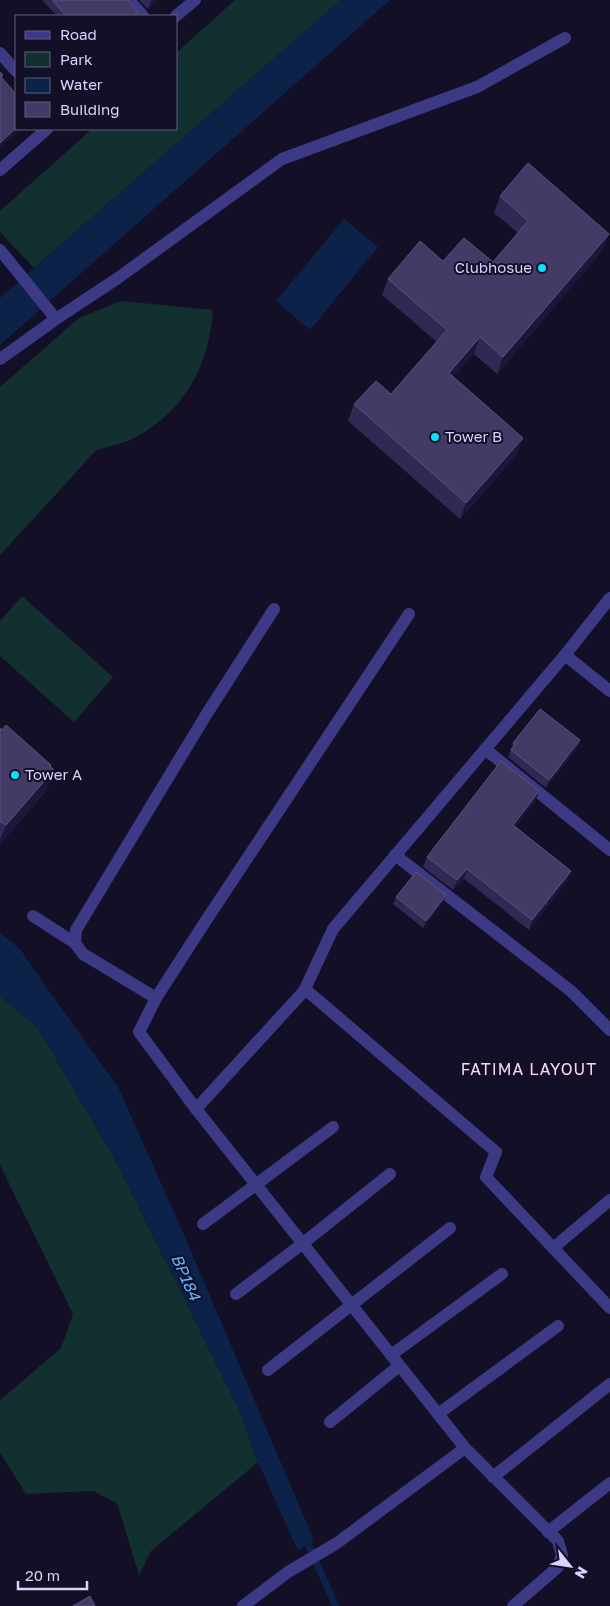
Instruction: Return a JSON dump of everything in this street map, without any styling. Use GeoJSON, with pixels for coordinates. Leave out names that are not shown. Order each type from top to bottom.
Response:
{"type":"FeatureCollection","features":[{"type":"Feature","properties":{"kind":"street"},"geometry":{"type":"LineString","coordinates":[[129,0],[142,15]]}},
{"type":"Feature","properties":{"kind":"street"},"geometry":{"type":"LineString","coordinates":[[177,15],[195,0]]}},
{"type":"Feature","properties":{"kind":"street"},"geometry":{"type":"LineString","coordinates":[[0,359],[118,278],[282,159],[476,87],[565,38]]}},
{"type":"Feature","properties":{"kind":"street"},"geometry":{"type":"LineString","coordinates":[[0,52],[15,70]]}},
{"type":"Feature","properties":{"kind":"street"},"geometry":{"type":"LineString","coordinates":[[0,170],[47,130]]}},
{"type":"Feature","properties":{"kind":"street"},"geometry":{"type":"LineString","coordinates":[[0,250],[56,319]]}},
{"type":"Feature","properties":{"kind":"street"},"geometry":{"type":"LineString","coordinates":[[196,1109],[305,989],[333,929],[565,655],[610,598]]}},
{"type":"Feature","properties":{"kind":"street"},"geometry":{"type":"LineString","coordinates":[[75,943],[76,930],[206,715],[274,609]]}},
{"type":"Feature","properties":{"kind":"street"},"geometry":{"type":"LineString","coordinates":[[409,614],[156,998],[139,1032],[196,1109],[465,1448],[558,1541],[562,1555],[558,1567],[513,1606]]}},
{"type":"Feature","properties":{"kind":"street"},"geometry":{"type":"LineString","coordinates":[[565,655],[610,691]]}},
{"type":"Feature","properties":{"kind":"street"},"geometry":{"type":"LineString","coordinates":[[485,749],[610,850]]}},
{"type":"Feature","properties":{"kind":"street"},"geometry":{"type":"LineString","coordinates":[[395,855],[571,992],[610,1030]]}},
{"type":"Feature","properties":{"kind":"street"},"geometry":{"type":"LineString","coordinates":[[33,916],[75,943],[83,954],[156,998]]}},
{"type":"Feature","properties":{"kind":"street"},"geometry":{"type":"LineString","coordinates":[[305,989],[496,1152],[486,1176],[610,1308]]}},
{"type":"Feature","properties":{"kind":"street"},"geometry":{"type":"LineString","coordinates":[[204,1224],[333,1127]]}},
{"type":"Feature","properties":{"kind":"street"},"geometry":{"type":"LineString","coordinates":[[236,1294],[390,1174]]}},
{"type":"Feature","properties":{"kind":"street"},"geometry":{"type":"LineString","coordinates":[[553,1248],[610,1200]]}},
{"type":"Feature","properties":{"kind":"street"},"geometry":{"type":"LineString","coordinates":[[268,1370],[450,1228]]}},
{"type":"Feature","properties":{"kind":"street"},"geometry":{"type":"LineString","coordinates":[[330,1422],[395,1360],[502,1274]]}},
{"type":"Feature","properties":{"kind":"street"},"geometry":{"type":"LineString","coordinates":[[438,1414],[558,1326]]}},
{"type":"Feature","properties":{"kind":"street"},"geometry":{"type":"LineString","coordinates":[[493,1477],[610,1384]]}},
{"type":"Feature","properties":{"kind":"street"},"geometry":{"type":"LineString","coordinates":[[242,1606],[288,1572],[338,1543],[465,1448]]}},
{"type":"Feature","properties":{"kind":"street"},"geometry":{"type":"LineString","coordinates":[[548,1532],[610,1483]]}},
{"type":"Feature","properties":{"kind":"green space"},"geometry":{"type":"Polygon","coordinates":[[[235,0],[341,0],[34,268],[0,232],[0,211],[91,130],[178,130],[178,51],[235,0]]]}},
{"type":"Feature","properties":{"kind":"green space"},"geometry":{"type":"Polygon","coordinates":[[[121,301],[213,310],[211,331],[199,369],[179,402],[166,416],[132,439],[96,451],[0,555],[0,387],[79,318],[121,301]]]}},
{"type":"Feature","properties":{"kind":"green space"},"geometry":{"type":"Polygon","coordinates":[[[22,596],[113,677],[74,722],[0,656],[0,621],[22,596]]]}},
{"type":"Feature","properties":{"kind":"green space"},"geometry":{"type":"Polygon","coordinates":[[[0,996],[38,1028],[116,1161],[240,1412],[258,1462],[151,1551],[139,1575],[117,1503],[93,1491],[26,1494],[0,1453],[0,1400],[61,1348],[73,1314],[0,1165],[0,996]]]}},
{"type":"Feature","properties":{"kind":"water"},"geometry":{"type":"Polygon","coordinates":[[[341,0],[390,0],[0,345],[0,298],[341,0]]]}},
{"type":"Feature","properties":{"kind":"water"},"geometry":{"type":"Polygon","coordinates":[[[344,219],[378,247],[310,330],[276,301],[344,219]]]}},
{"type":"Feature","properties":{"kind":"water"},"geometry":{"type":"Polygon","coordinates":[[[0,933],[21,950],[118,1087],[181,1228],[314,1540],[298,1551],[258,1462],[240,1412],[116,1161],[38,1028],[0,996],[0,933]]]}},
{"type":"Feature","properties":{"kind":"building"},"geometry":{"type":"Polygon","coordinates":[[[52,0],[128,0],[138,12],[135,15],[65,15],[52,0]]]}},
{"type":"Feature","properties":{"kind":"building"},"geometry":{"type":"Polygon","coordinates":[[[0,72],[3,75],[1,77],[15,93],[15,129],[0,143],[0,72]]]}},
{"type":"Feature","properties":{"kind":"building"},"geometry":{"type":"Polygon","coordinates":[[[528,163],[609,234],[503,357],[480,337],[449,373],[523,438],[466,503],[354,404],[376,381],[391,394],[447,330],[388,279],[420,241],[443,261],[464,238],[493,262],[528,221],[500,196],[528,163]]]}},
{"type":"Feature","properties":{"kind":"building"},"geometry":{"type":"Polygon","coordinates":[[[540,709],[580,740],[549,780],[511,750],[515,745],[513,743],[540,709]]]}},
{"type":"Feature","properties":{"kind":"building"},"geometry":{"type":"Polygon","coordinates":[[[6,725],[51,765],[54,770],[6,825],[0,823],[0,728],[2,730],[6,725]]]}},
{"type":"Feature","properties":{"kind":"building"},"geometry":{"type":"Polygon","coordinates":[[[501,761],[539,791],[513,825],[571,871],[532,920],[467,869],[457,880],[427,857],[501,761]]]}},
{"type":"Feature","properties":{"kind":"building"},"geometry":{"type":"Polygon","coordinates":[[[416,872],[446,895],[426,921],[396,897],[416,872]]]}},
{"type":"Feature","properties":{"kind":"building"},"geometry":{"type":"Polygon","coordinates":[[[90,1596],[95,1606],[73,1606],[90,1596]]]}},
{"type":"Feature","properties":{"kind":"waterway","name":"BP184"},"geometry":{"type":"LineString","coordinates":[[304,1536],[336,1606]]}},
{"type":"Feature","properties":{"kind":"place","name":"Clubhosue"},"geometry":{"type":"Point","coordinates":[542,268]}},
{"type":"Feature","properties":{"kind":"place","name":"Tower B"},"geometry":{"type":"Point","coordinates":[435,437]}},
{"type":"Feature","properties":{"kind":"place","name":"Tower A"},"geometry":{"type":"Point","coordinates":[15,775]}},
{"type":"Feature","properties":{"kind":"district","name":"FATIMA LAYOUT"},"geometry":{"type":"Point","coordinates":[529,1069]}}]}
